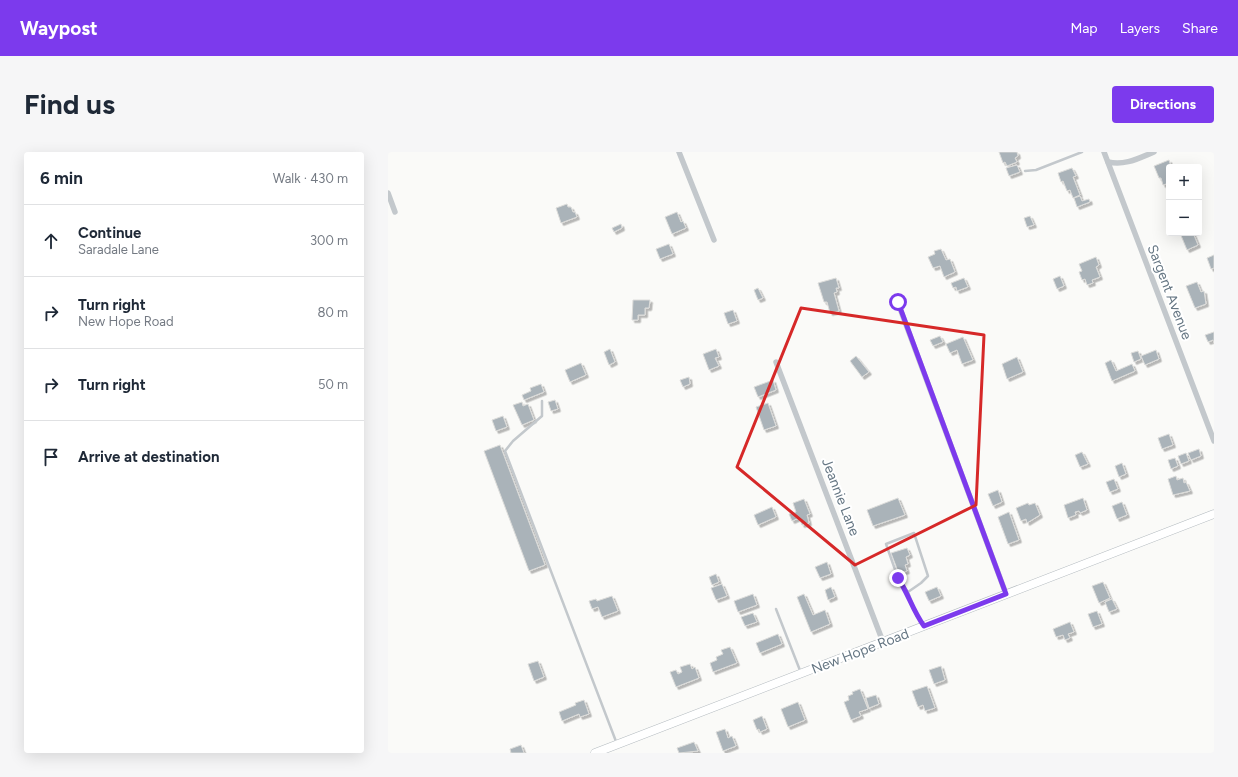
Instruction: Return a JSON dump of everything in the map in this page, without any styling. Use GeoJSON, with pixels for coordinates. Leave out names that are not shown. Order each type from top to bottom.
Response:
{"type":"FeatureCollection","features":[{"type":"Feature","properties":{"kind":"main road","name":"New Hope Road"},"geometry":{"type":"LineString","coordinates":[[595,753],[1214,514]]}},
{"type":"Feature","properties":{"kind":"street"},"geometry":{"type":"LineString","coordinates":[[679,152],[714,240]]}},
{"type":"Feature","properties":{"kind":"street","name":"Sargent Avenue"},"geometry":{"type":"LineString","coordinates":[[1104,152],[1214,440]]}},
{"type":"Feature","properties":{"kind":"street"},"geometry":{"type":"LineString","coordinates":[[1108,162],[1118,164],[1126,163],[1154,152]]}},
{"type":"Feature","properties":{"kind":"street"},"geometry":{"type":"LineString","coordinates":[[388,193],[395,212]]}},
{"type":"Feature","properties":{"kind":"street"},"geometry":{"type":"LineString","coordinates":[[898,302],[1006,594]]}},
{"type":"Feature","properties":{"kind":"street","name":"Jeannie Lane"},"geometry":{"type":"LineString","coordinates":[[776,362],[883,642]]}},
{"type":"Feature","properties":{"kind":"lane"},"geometry":{"type":"LineString","coordinates":[[1025,171],[1047,166],[1082,152]]}},
{"type":"Feature","properties":{"kind":"lane"},"geometry":{"type":"LineString","coordinates":[[542,401],[542,416],[513,441],[505,451],[618,744]]}},
{"type":"Feature","properties":{"kind":"lane"},"geometry":{"type":"LineString","coordinates":[[908,592],[928,576],[914,533],[886,544],[892,567],[908,592],[917,616],[924,626]]}},
{"type":"Feature","properties":{"kind":"lane"},"geometry":{"type":"LineString","coordinates":[[776,609],[801,673]]}},
{"type":"Feature","properties":{"kind":"highlighted area"},"geometry":{"type":"Polygon","coordinates":[[[801,308],[984,335],[976,505],[855,565],[737,467],[801,308]]]}},
{"type":"Feature","properties":{"kind":"building"},"geometry":{"type":"Polygon","coordinates":[[[999,152],[1017,152],[1018,156],[1015,158],[1017,162],[1007,166],[1005,162],[1003,163],[999,152]]]}},
{"type":"Feature","properties":{"kind":"building"},"geometry":{"type":"Polygon","coordinates":[[[1169,160],[1170,164],[1166,164],[1166,184],[1163,185],[1154,166],[1169,160]]]}},
{"type":"Feature","properties":{"kind":"building"},"geometry":{"type":"Polygon","coordinates":[[[1017,165],[1020,172],[1009,176],[1006,168],[1017,165]]]}},
{"type":"Feature","properties":{"kind":"building"},"geometry":{"type":"Polygon","coordinates":[[[1072,168],[1076,176],[1073,177],[1080,195],[1073,198],[1070,190],[1067,191],[1063,181],[1061,182],[1058,173],[1072,168]]]}},
{"type":"Feature","properties":{"kind":"building"},"geometry":{"type":"Polygon","coordinates":[[[1080,196],[1082,201],[1089,199],[1090,202],[1077,207],[1074,198],[1080,196]]]}},
{"type":"Feature","properties":{"kind":"building"},"geometry":{"type":"Polygon","coordinates":[[[567,204],[568,207],[571,207],[573,212],[575,212],[577,217],[561,223],[556,208],[567,204]]]}},
{"type":"Feature","properties":{"kind":"building"},"geometry":{"type":"Polygon","coordinates":[[[677,212],[681,222],[683,221],[686,228],[672,234],[665,217],[677,212]]]}},
{"type":"Feature","properties":{"kind":"building"},"geometry":{"type":"Polygon","coordinates":[[[1030,216],[1034,225],[1027,227],[1024,218],[1030,216]]]}},
{"type":"Feature","properties":{"kind":"building"},"geometry":{"type":"Polygon","coordinates":[[[621,224],[622,228],[614,232],[612,228],[621,224]]]}},
{"type":"Feature","properties":{"kind":"building"},"geometry":{"type":"Polygon","coordinates":[[[1181,236],[1194,236],[1198,245],[1187,250],[1181,236]]]}},
{"type":"Feature","properties":{"kind":"building"},"geometry":{"type":"Polygon","coordinates":[[[669,244],[673,254],[660,259],[656,249],[669,244]]]}},
{"type":"Feature","properties":{"kind":"building"},"geometry":{"type":"Polygon","coordinates":[[[941,249],[946,260],[950,259],[955,272],[944,277],[940,266],[933,268],[928,257],[935,254],[934,251],[941,249]]]}},
{"type":"Feature","properties":{"kind":"building"},"geometry":{"type":"Polygon","coordinates":[[[1214,255],[1214,268],[1211,269],[1207,258],[1214,255]]]}},
{"type":"Feature","properties":{"kind":"building"},"geometry":{"type":"Polygon","coordinates":[[[1096,257],[1099,265],[1096,267],[1100,277],[1092,280],[1093,283],[1087,285],[1085,279],[1082,280],[1079,272],[1082,271],[1079,264],[1096,257]]]}},
{"type":"Feature","properties":{"kind":"building"},"geometry":{"type":"Polygon","coordinates":[[[1060,276],[1064,286],[1057,289],[1053,279],[1060,276]]]}},
{"type":"Feature","properties":{"kind":"building"},"geometry":{"type":"Polygon","coordinates":[[[836,278],[839,288],[836,288],[837,292],[834,293],[839,311],[830,313],[827,302],[824,302],[818,283],[836,278]]]}},
{"type":"Feature","properties":{"kind":"building"},"geometry":{"type":"Polygon","coordinates":[[[964,278],[968,287],[957,291],[956,287],[953,288],[951,283],[964,278]]]}},
{"type":"Feature","properties":{"kind":"building"},"geometry":{"type":"Polygon","coordinates":[[[1197,282],[1201,292],[1204,291],[1206,304],[1195,308],[1186,286],[1197,282]]]}},
{"type":"Feature","properties":{"kind":"building"},"geometry":{"type":"Polygon","coordinates":[[[758,288],[763,298],[758,300],[754,290],[758,288]]]}},
{"type":"Feature","properties":{"kind":"building"},"geometry":{"type":"Polygon","coordinates":[[[633,300],[650,300],[649,308],[645,308],[645,315],[638,315],[638,320],[632,320],[633,300]]]}},
{"type":"Feature","properties":{"kind":"building"},"geometry":{"type":"Polygon","coordinates":[[[733,310],[737,321],[728,324],[724,313],[733,310]]]}},
{"type":"Feature","properties":{"kind":"building"},"geometry":{"type":"Polygon","coordinates":[[[1214,332],[1214,343],[1213,340],[1208,342],[1205,335],[1214,332]]]}},
{"type":"Feature","properties":{"kind":"building"},"geometry":{"type":"Polygon","coordinates":[[[940,336],[943,342],[933,346],[930,340],[940,336]]]}},
{"type":"Feature","properties":{"kind":"building"},"geometry":{"type":"Polygon","coordinates":[[[963,337],[973,360],[962,364],[957,350],[950,353],[946,344],[963,337]]]}},
{"type":"Feature","properties":{"kind":"building"},"geometry":{"type":"Polygon","coordinates":[[[610,349],[615,362],[609,365],[604,352],[610,349]]]}},
{"type":"Feature","properties":{"kind":"building"},"geometry":{"type":"Polygon","coordinates":[[[716,349],[719,357],[715,358],[719,366],[709,370],[703,354],[716,349]]]}},
{"type":"Feature","properties":{"kind":"building"},"geometry":{"type":"Polygon","coordinates":[[[1156,350],[1159,359],[1145,365],[1141,356],[1156,350]]]}},
{"type":"Feature","properties":{"kind":"building"},"geometry":{"type":"Polygon","coordinates":[[[1138,351],[1141,359],[1134,362],[1131,353],[1138,351]]]}},
{"type":"Feature","properties":{"kind":"building"},"geometry":{"type":"Polygon","coordinates":[[[856,356],[869,372],[862,377],[850,361],[856,356]]]}},
{"type":"Feature","properties":{"kind":"building"},"geometry":{"type":"Polygon","coordinates":[[[1017,357],[1023,372],[1007,379],[1002,364],[1017,357]]]}},
{"type":"Feature","properties":{"kind":"building"},"geometry":{"type":"Polygon","coordinates":[[[1111,360],[1116,371],[1132,364],[1135,371],[1112,381],[1105,363],[1111,360]]]}},
{"type":"Feature","properties":{"kind":"building"},"geometry":{"type":"Polygon","coordinates":[[[581,363],[586,375],[570,382],[565,370],[581,363]]]}},
{"type":"Feature","properties":{"kind":"building"},"geometry":{"type":"Polygon","coordinates":[[[689,377],[690,384],[683,387],[680,380],[689,377]]]}},
{"type":"Feature","properties":{"kind":"building"},"geometry":{"type":"Polygon","coordinates":[[[773,380],[776,390],[758,397],[754,387],[773,380]]]}},
{"type":"Feature","properties":{"kind":"building"},"geometry":{"type":"Polygon","coordinates":[[[541,384],[544,392],[524,400],[522,395],[531,391],[530,388],[541,384]]]}},
{"type":"Feature","properties":{"kind":"building"},"geometry":{"type":"Polygon","coordinates":[[[555,400],[558,409],[551,411],[548,402],[555,400]]]}},
{"type":"Feature","properties":{"kind":"building"},"geometry":{"type":"Polygon","coordinates":[[[522,402],[523,406],[528,404],[534,420],[522,425],[513,405],[522,402]]]}},
{"type":"Feature","properties":{"kind":"building"},"geometry":{"type":"Polygon","coordinates":[[[768,403],[776,426],[764,430],[756,407],[768,403]]]}},
{"type":"Feature","properties":{"kind":"building"},"geometry":{"type":"Polygon","coordinates":[[[503,416],[507,427],[496,431],[492,420],[503,416]]]}},
{"type":"Feature","properties":{"kind":"building"},"geometry":{"type":"Polygon","coordinates":[[[1169,434],[1173,445],[1162,449],[1158,438],[1169,434]]]}},
{"type":"Feature","properties":{"kind":"building"},"geometry":{"type":"Polygon","coordinates":[[[500,445],[545,565],[529,571],[484,451],[500,445]]]}},
{"type":"Feature","properties":{"kind":"building"},"geometry":{"type":"Polygon","coordinates":[[[1199,449],[1201,456],[1191,460],[1188,453],[1199,449]]]}},
{"type":"Feature","properties":{"kind":"building"},"geometry":{"type":"Polygon","coordinates":[[[1082,452],[1088,464],[1080,467],[1075,455],[1082,452]]]}},
{"type":"Feature","properties":{"kind":"building"},"geometry":{"type":"Polygon","coordinates":[[[1186,453],[1189,461],[1181,464],[1178,456],[1186,453]]]}},
{"type":"Feature","properties":{"kind":"building"},"geometry":{"type":"Polygon","coordinates":[[[1175,458],[1178,466],[1171,469],[1168,460],[1175,458]]]}},
{"type":"Feature","properties":{"kind":"building"},"geometry":{"type":"Polygon","coordinates":[[[1122,463],[1126,474],[1119,477],[1115,466],[1122,463]]]}},
{"type":"Feature","properties":{"kind":"building"},"geometry":{"type":"Polygon","coordinates":[[[1176,476],[1177,480],[1183,478],[1184,483],[1186,482],[1190,491],[1173,495],[1168,479],[1176,476]]]}},
{"type":"Feature","properties":{"kind":"building"},"geometry":{"type":"Polygon","coordinates":[[[1114,479],[1118,489],[1110,492],[1106,482],[1114,479]]]}},
{"type":"Feature","properties":{"kind":"building"},"geometry":{"type":"Polygon","coordinates":[[[998,490],[1002,502],[993,506],[988,494],[998,490]]]}},
{"type":"Feature","properties":{"kind":"building"},"geometry":{"type":"Polygon","coordinates":[[[898,498],[905,515],[873,526],[867,510],[898,498]]]}},
{"type":"Feature","properties":{"kind":"building"},"geometry":{"type":"Polygon","coordinates":[[[1083,498],[1087,510],[1080,513],[1079,511],[1075,512],[1076,515],[1068,518],[1064,505],[1083,498]]]}},
{"type":"Feature","properties":{"kind":"building"},"geometry":{"type":"Polygon","coordinates":[[[804,499],[810,514],[807,515],[809,523],[802,525],[799,518],[792,521],[789,514],[796,512],[793,503],[804,499]]]}},
{"type":"Feature","properties":{"kind":"building"},"geometry":{"type":"Polygon","coordinates":[[[1122,502],[1127,515],[1117,519],[1112,506],[1122,502]]]}},
{"type":"Feature","properties":{"kind":"building"},"geometry":{"type":"Polygon","coordinates":[[[1028,503],[1029,505],[1035,503],[1040,515],[1027,523],[1026,519],[1021,521],[1016,508],[1028,503]]]}},
{"type":"Feature","properties":{"kind":"building"},"geometry":{"type":"Polygon","coordinates":[[[772,507],[776,517],[758,525],[754,515],[772,507]]]}},
{"type":"Feature","properties":{"kind":"building"},"geometry":{"type":"Polygon","coordinates":[[[1009,512],[1019,540],[1008,544],[998,517],[1009,512]]]}},
{"type":"Feature","properties":{"kind":"building"},"geometry":{"type":"Polygon","coordinates":[[[907,548],[910,555],[906,557],[908,564],[905,565],[907,571],[899,574],[891,553],[907,548]]]}},
{"type":"Feature","properties":{"kind":"building"},"geometry":{"type":"Polygon","coordinates":[[[827,562],[831,574],[820,578],[815,567],[827,562]]]}},
{"type":"Feature","properties":{"kind":"building"},"geometry":{"type":"Polygon","coordinates":[[[716,574],[719,582],[712,585],[709,577],[716,574]]]}},
{"type":"Feature","properties":{"kind":"building"},"geometry":{"type":"Polygon","coordinates":[[[1103,582],[1110,598],[1099,603],[1092,586],[1103,582]]]}},
{"type":"Feature","properties":{"kind":"building"},"geometry":{"type":"Polygon","coordinates":[[[722,584],[727,596],[716,600],[711,588],[722,584]]]}},
{"type":"Feature","properties":{"kind":"building"},"geometry":{"type":"Polygon","coordinates":[[[831,587],[835,597],[828,600],[825,590],[831,587]]]}},
{"type":"Feature","properties":{"kind":"building"},"geometry":{"type":"Polygon","coordinates":[[[937,587],[941,596],[929,601],[925,592],[937,587]]]}},
{"type":"Feature","properties":{"kind":"building"},"geometry":{"type":"Polygon","coordinates":[[[753,594],[757,605],[738,612],[734,601],[753,594]]]}},
{"type":"Feature","properties":{"kind":"building"},"geometry":{"type":"Polygon","coordinates":[[[804,594],[813,615],[825,610],[830,624],[811,632],[797,597],[804,594]]]}},
{"type":"Feature","properties":{"kind":"building"},"geometry":{"type":"Polygon","coordinates":[[[612,596],[618,611],[602,617],[598,607],[592,609],[589,601],[596,599],[597,601],[612,596]]]}},
{"type":"Feature","properties":{"kind":"building"},"geometry":{"type":"Polygon","coordinates":[[[1112,599],[1117,609],[1109,612],[1105,602],[1112,599]]]}},
{"type":"Feature","properties":{"kind":"building"},"geometry":{"type":"Polygon","coordinates":[[[1097,611],[1102,624],[1093,627],[1088,614],[1097,611]]]}},
{"type":"Feature","properties":{"kind":"building"},"geometry":{"type":"Polygon","coordinates":[[[753,613],[757,622],[745,626],[741,617],[753,613]]]}},
{"type":"Feature","properties":{"kind":"building"},"geometry":{"type":"Polygon","coordinates":[[[1070,622],[1074,632],[1068,634],[1070,638],[1065,640],[1063,635],[1056,637],[1053,629],[1070,622]]]}},
{"type":"Feature","properties":{"kind":"building"},"geometry":{"type":"Polygon","coordinates":[[[778,634],[782,644],[760,653],[756,643],[778,634]]]}},
{"type":"Feature","properties":{"kind":"building"},"geometry":{"type":"Polygon","coordinates":[[[730,647],[737,663],[713,672],[710,663],[717,660],[716,657],[723,654],[721,650],[730,647]]]}},
{"type":"Feature","properties":{"kind":"building"},"geometry":{"type":"Polygon","coordinates":[[[538,661],[544,677],[534,681],[528,664],[538,661]]]}},
{"type":"Feature","properties":{"kind":"building"},"geometry":{"type":"Polygon","coordinates":[[[690,664],[692,669],[695,667],[699,678],[676,687],[670,672],[676,670],[678,674],[682,672],[680,667],[690,664]]]}},
{"type":"Feature","properties":{"kind":"building"},"geometry":{"type":"Polygon","coordinates":[[[941,666],[945,680],[934,684],[929,670],[941,666]]]}},
{"type":"Feature","properties":{"kind":"building"},"geometry":{"type":"Polygon","coordinates":[[[927,686],[935,708],[925,711],[923,705],[918,707],[912,691],[927,686]]]}},
{"type":"Feature","properties":{"kind":"building"},"geometry":{"type":"Polygon","coordinates":[[[860,689],[868,709],[859,712],[861,716],[851,720],[844,702],[849,700],[848,696],[853,694],[852,692],[860,689]]]}},
{"type":"Feature","properties":{"kind":"building"},"geometry":{"type":"Polygon","coordinates":[[[876,695],[879,704],[869,708],[866,698],[876,695]]]}},
{"type":"Feature","properties":{"kind":"building"},"geometry":{"type":"Polygon","coordinates":[[[584,700],[589,714],[580,717],[579,714],[562,721],[559,712],[584,700]]]}},
{"type":"Feature","properties":{"kind":"building"},"geometry":{"type":"Polygon","coordinates":[[[798,702],[805,720],[788,727],[781,709],[798,702]]]}},
{"type":"Feature","properties":{"kind":"building"},"geometry":{"type":"Polygon","coordinates":[[[762,716],[767,729],[760,732],[759,729],[757,730],[753,720],[762,716]]]}},
{"type":"Feature","properties":{"kind":"building"},"geometry":{"type":"Polygon","coordinates":[[[725,729],[728,738],[732,736],[736,746],[723,751],[716,732],[725,729]]]}},
{"type":"Feature","properties":{"kind":"building"},"geometry":{"type":"Polygon","coordinates":[[[694,742],[698,751],[679,753],[677,748],[694,742]]]}},
{"type":"Feature","properties":{"kind":"building"},"geometry":{"type":"Polygon","coordinates":[[[521,745],[524,753],[511,753],[510,749],[521,745]]]}},
{"type":"Feature","properties":{"kind":"route"},"geometry":{"type":"LineString","coordinates":[[898,302],[1006,594],[924,626],[917,616],[908,592],[898,578]]}}]}
